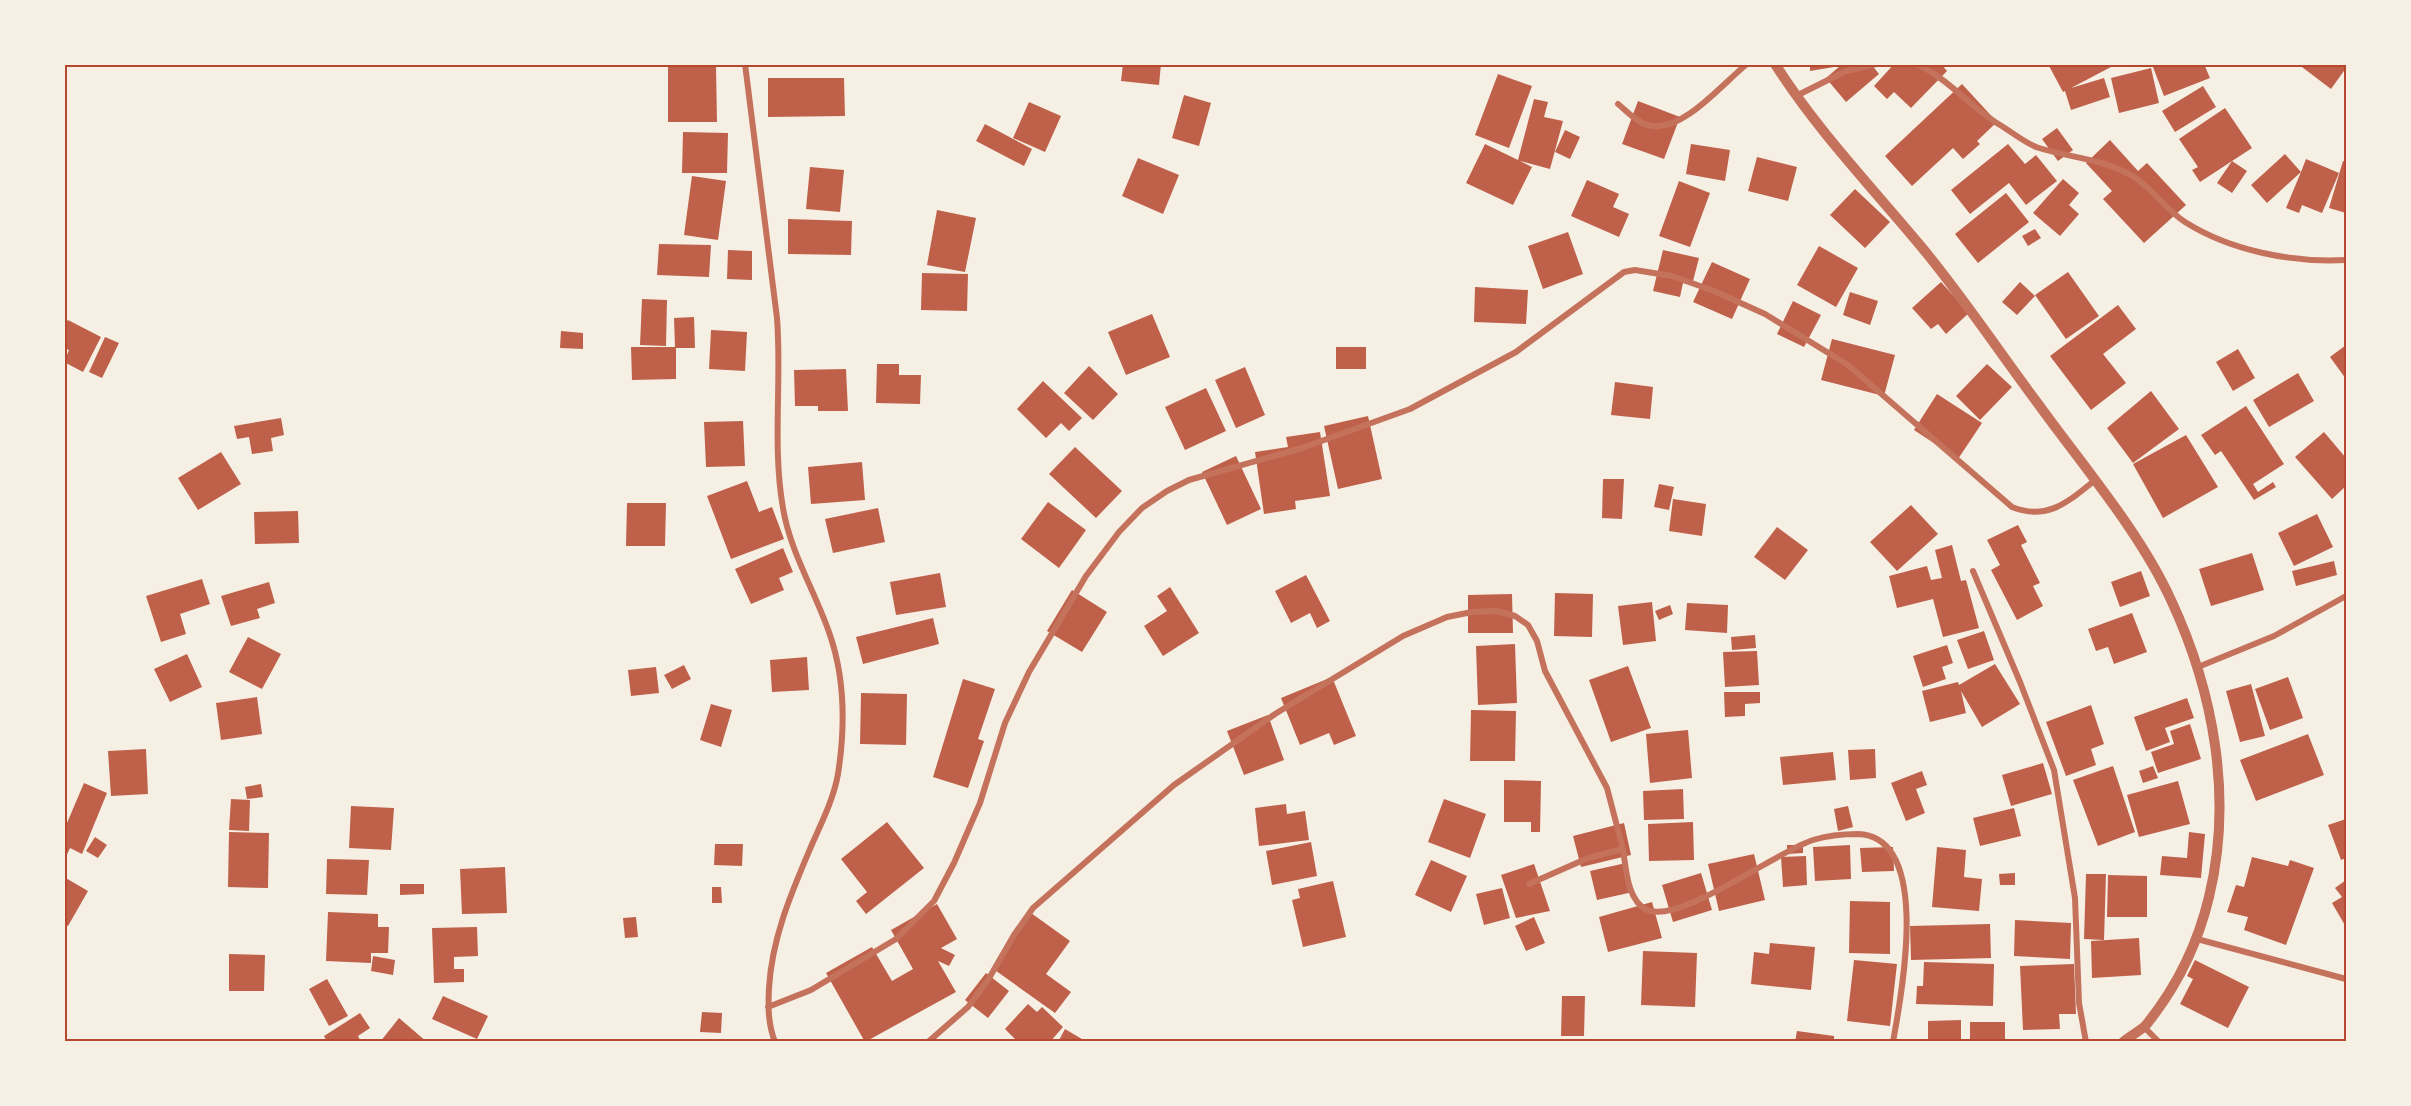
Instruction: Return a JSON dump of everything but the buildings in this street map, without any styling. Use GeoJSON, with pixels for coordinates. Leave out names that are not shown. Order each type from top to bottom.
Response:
{"type":"FeatureCollection","features":[{"type":"Feature","properties":{"kind":"street"},"geometry":{"type":"LineString","coordinates":[[745,64],[777,318],[780,360],[779,471],[783,509],[804,571],[830,635],[838,670],[843,710],[837,776],[827,811],[778,929],[770,973],[768,1008],[770,1030],[775,1041]]}},
{"type":"Feature","properties":{"kind":"street"},"geometry":{"type":"LineString","coordinates":[[1618,104],[1636,120],[1652,126],[1665,126],[1682,120],[1746,64]]}},
{"type":"Feature","properties":{"kind":"street"},"geometry":{"type":"LineString","coordinates":[[1775,64],[1827,139],[1921,246],[2136,539],[2171,599],[2198,667],[2217,757],[2221,815],[2217,864],[2197,939],[2177,977],[2144,1027],[2122,1041]]}},
{"type":"Feature","properties":{"kind":"street"},"geometry":{"type":"LineString","coordinates":[[1796,97],[1846,71],[1876,64]]}},
{"type":"Feature","properties":{"kind":"street"},"geometry":{"type":"LineString","coordinates":[[1916,64],[1933,71],[1991,119],[2036,147],[2103,162],[2135,177],[2184,221],[2221,240],[2264,253],[2329,261],[2346,260]]}},
{"type":"Feature","properties":{"kind":"street"},"geometry":{"type":"LineString","coordinates":[[768,1008],[811,990],[896,939],[934,901],[980,803],[1005,723],[1029,672],[1086,576],[1119,532],[1142,508],[1167,491],[1189,480],[1302,448],[1410,409],[1516,352],[1624,273],[1635,270],[1672,276],[1714,291],[1766,314],[1848,365],[2012,507],[2037,514],[2055,508],[2094,481]]}},
{"type":"Feature","properties":{"kind":"street"},"geometry":{"type":"LineString","coordinates":[[1973,571],[2054,770],[2074,888],[2079,1003],[2086,1041]]}},
{"type":"Feature","properties":{"kind":"street"},"geometry":{"type":"LineString","coordinates":[[2198,667],[2274,636],[2346,596]]}},
{"type":"Feature","properties":{"kind":"street"},"geometry":{"type":"LineString","coordinates":[[928,1041],[968,1008],[1033,908],[1174,785],[1275,714],[1404,636],[1447,617],[1472,612],[1497,611],[1515,616],[1528,625],[1537,641],[1545,670],[1554,689],[1607,788],[1623,849],[1630,888],[1637,902],[1646,910],[1671,912],[1813,840],[1847,834],[1866,835],[1880,839],[1890,850],[1898,871],[1904,890],[1906,916],[1907,952],[1893,1041]]}},
{"type":"Feature","properties":{"kind":"street"},"geometry":{"type":"LineString","coordinates":[[1529,884],[1588,858],[1623,849]]}},
{"type":"Feature","properties":{"kind":"street"},"geometry":{"type":"LineString","coordinates":[[2197,939],[2346,979]]}},
{"type":"Feature","properties":{"kind":"street"},"geometry":{"type":"LineString","coordinates":[[2144,1027],[2158,1041]]}}]}
